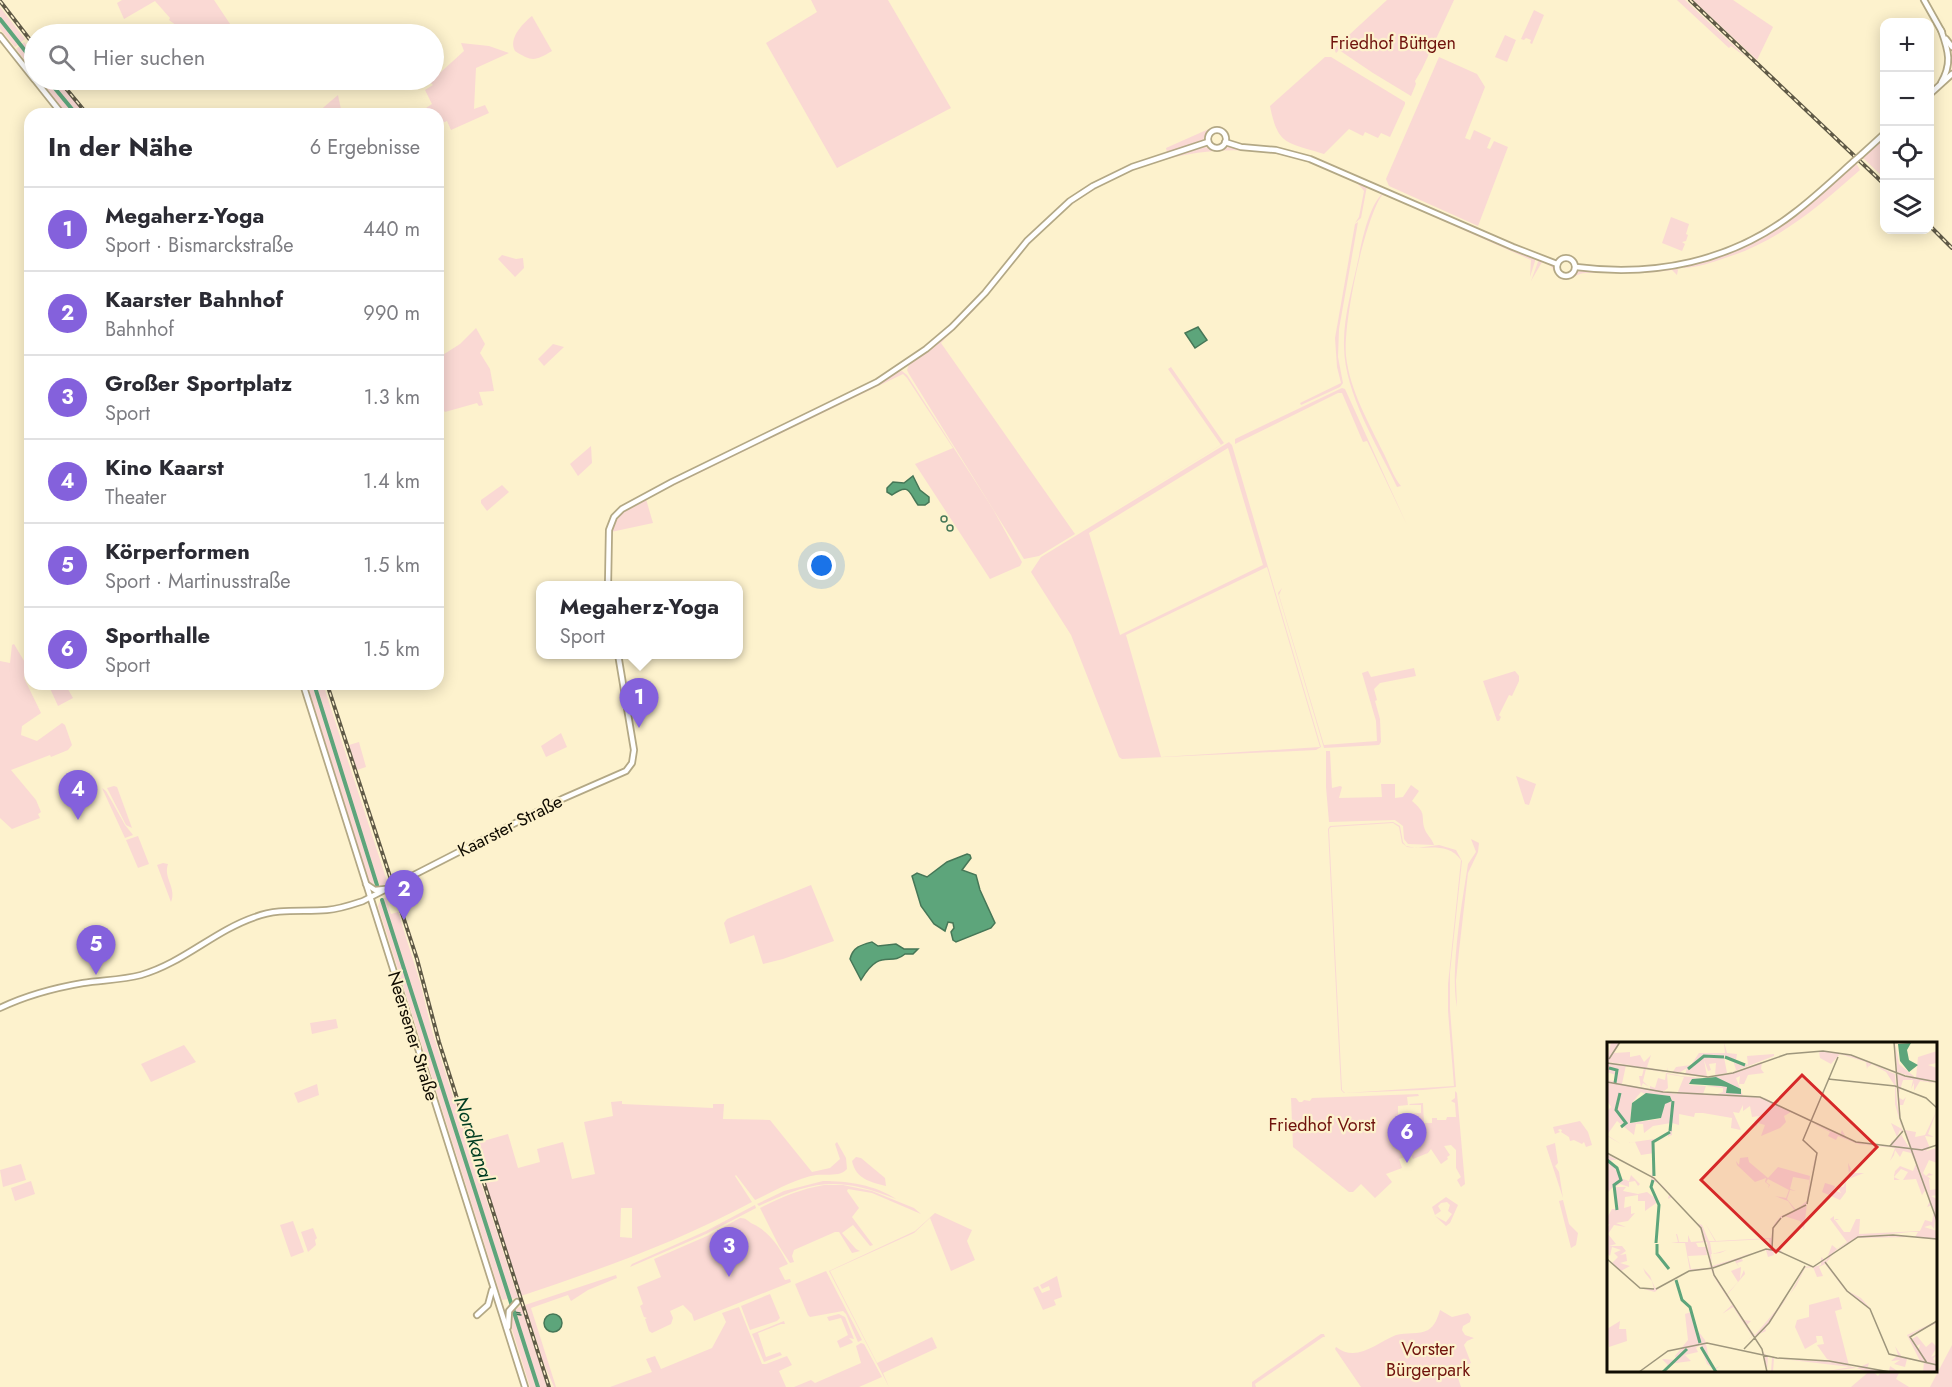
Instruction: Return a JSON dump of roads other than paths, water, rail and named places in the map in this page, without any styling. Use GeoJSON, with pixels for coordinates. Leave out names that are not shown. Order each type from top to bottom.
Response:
{"type":"FeatureCollection","features":[{"type":"Feature","properties":{"kind":"main road"},"geometry":{"type":"LineString","coordinates":[[1924,0],[1952,47]]}},
{"type":"Feature","properties":{"kind":"main road"},"geometry":{"type":"LineString","coordinates":[[1941,30],[1952,65],[1950,72],[1941,83]]}},
{"type":"Feature","properties":{"kind":"main road"},"geometry":{"type":"LineString","coordinates":[[0,36],[24,65]]}},
{"type":"Feature","properties":{"kind":"main road"},"geometry":{"type":"LineString","coordinates":[[1934,89],[1952,75]]}},
{"type":"Feature","properties":{"kind":"main road"},"geometry":{"type":"LineString","coordinates":[[43,90],[57,108]]}},
{"type":"Feature","properties":{"kind":"main road"},"geometry":{"type":"LineString","coordinates":[[1217,129],[1224,134],[1223,146],[1217,148],[1208,142],[1209,133],[1217,129]]}},
{"type":"Feature","properties":{"kind":"main road"},"geometry":{"type":"LineString","coordinates":[[1576,267],[1618,271],[1653,270],[1688,264],[1747,243],[1782,222],[1880,138]]}},
{"type":"Feature","properties":{"kind":"main road"},"geometry":{"type":"LineString","coordinates":[[608,581],[609,533],[616,515],[626,506],[850,396],[894,371],[926,349],[964,315],[1027,241],[1070,201],[1093,186],[1132,167],[1208,142]]}},
{"type":"Feature","properties":{"kind":"main road"},"geometry":{"type":"LineString","coordinates":[[1225,142],[1241,147],[1272,150],[1311,159],[1513,248],[1557,264]]}},
{"type":"Feature","properties":{"kind":"main road"},"geometry":{"type":"LineString","coordinates":[[1557,264],[1563,258],[1568,258],[1573,260],[1576,267]]}},
{"type":"Feature","properties":{"kind":"main road"},"geometry":{"type":"LineString","coordinates":[[1557,264],[1559,273],[1565,276],[1571,275],[1576,267]]}},
{"type":"Feature","properties":{"kind":"main road","name":"Kaarster Straße"},"geometry":{"type":"LineString","coordinates":[[0,1008],[30,995],[53,989],[136,976],[155,970],[177,960],[224,931],[253,918],[278,911],[335,909],[370,898],[375,893],[391,888],[562,799],[620,775],[630,766],[634,756],[634,746],[619,659]]}},
{"type":"Feature","properties":{"kind":"main road","name":"Neersener Straße"},"geometry":{"type":"LineString","coordinates":[[305,690],[525,1387]]}},
{"type":"Feature","properties":{"kind":"main road"},"geometry":{"type":"LineString","coordinates":[[364,882],[375,893]]}},
{"type":"Feature","properties":{"kind":"main road"},"geometry":{"type":"LineString","coordinates":[[477,1315],[488,1305],[493,1287]]}},
{"type":"Feature","properties":{"kind":"main road"},"geometry":{"type":"LineString","coordinates":[[509,1336],[508,1314],[517,1302]]}},
{"type":"Feature","properties":{"kind":"waterway","name":"Nordkanal"},"geometry":{"type":"LineString","coordinates":[[0,19],[24,49]]}},
{"type":"Feature","properties":{"kind":"waterway","name":"Nordkanal"},"geometry":{"type":"LineString","coordinates":[[56,90],[71,108]]}},
{"type":"Feature","properties":{"kind":"waterway"},"geometry":{"type":"LineString","coordinates":[[944,516],[947,519],[944,522],[941,519],[944,516]]}},
{"type":"Feature","properties":{"kind":"waterway"},"geometry":{"type":"LineString","coordinates":[[950,525],[953,528],[950,531],[947,528],[950,525]]}},
{"type":"Feature","properties":{"kind":"waterway","name":"Nordkanal"},"geometry":{"type":"LineString","coordinates":[[316,690],[377,885]]}},
{"type":"Feature","properties":{"kind":"waterway","name":"Nordkanal"},"geometry":{"type":"LineString","coordinates":[[382,900],[538,1387]]}},
{"type":"Feature","properties":{"kind":"waterway","name":"Nordkanal"},"geometry":{"type":"LineString","coordinates":[[514,1312],[520,1313]]}},
{"type":"Feature","properties":{"kind":"waterway","name":"Nordkanal"},"geometry":{"type":"LineString","coordinates":[[515,1314],[521,1315]]}},
{"type":"Feature","properties":{"kind":"railway"},"geometry":{"type":"LineString","coordinates":[[1690,0],[1880,180]]}},
{"type":"Feature","properties":{"kind":"railway"},"geometry":{"type":"LineString","coordinates":[[0,1],[24,32]]}},
{"type":"Feature","properties":{"kind":"railway"},"geometry":{"type":"LineString","coordinates":[[67,90],[82,108]]}},
{"type":"Feature","properties":{"kind":"railway"},"geometry":{"type":"LineString","coordinates":[[1934,230],[1952,248]]}},
{"type":"Feature","properties":{"kind":"railway"},"geometry":{"type":"LineString","coordinates":[[329,690],[417,959],[439,1042],[549,1387]]}},
{"type":"Feature","properties":{"kind":"place","name":"Megaherz-Yoga"},"geometry":{"type":"Point","coordinates":[639,728]}},
{"type":"Feature","properties":{"kind":"place","name":"Kino Kaarst"},"geometry":{"type":"Point","coordinates":[78,820]}},
{"type":"Feature","properties":{"kind":"place","name":"Kaarster Bahnhof"},"geometry":{"type":"Point","coordinates":[404,920]}},
{"type":"Feature","properties":{"kind":"place","name":"Körperformen"},"geometry":{"type":"Point","coordinates":[96,975]}},
{"type":"Feature","properties":{"kind":"place","name":"Sporthalle"},"geometry":{"type":"Point","coordinates":[1407,1163]}},
{"type":"Feature","properties":{"kind":"place","name":"Großer Sportplatz"},"geometry":{"type":"Point","coordinates":[729,1277]}},
{"type":"Feature","properties":{"kind":"park label","name":"Friedhof Büttgen"},"geometry":{"type":"Point","coordinates":[1393,43]}},
{"type":"Feature","properties":{"kind":"park label","name":"Friedhof Vorst"},"geometry":{"type":"Point","coordinates":[1322,1125]}},
{"type":"Feature","properties":{"kind":"park label","name":"Vorster Bürgerpark"},"geometry":{"type":"Point","coordinates":[1428,1359]}}]}
